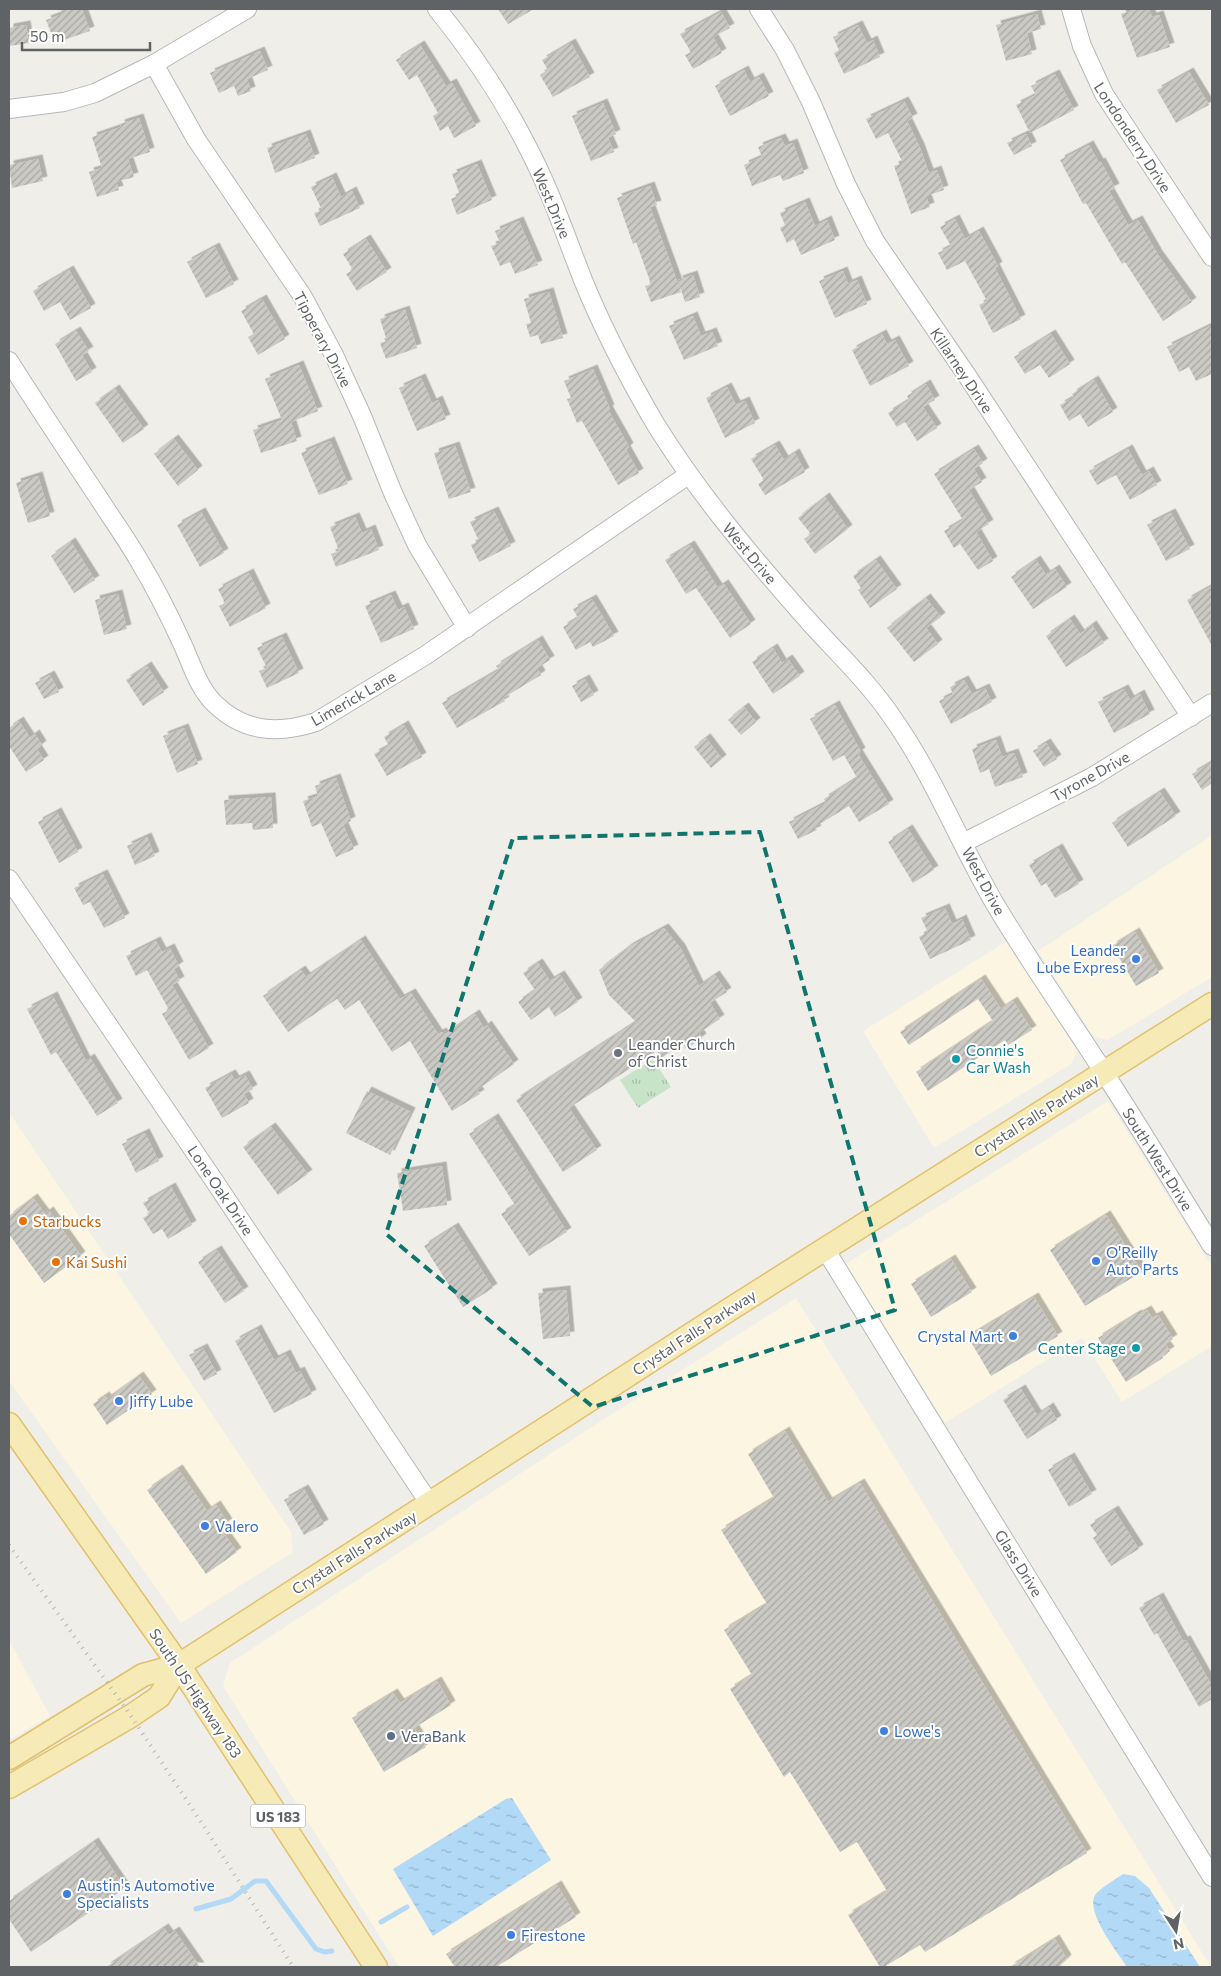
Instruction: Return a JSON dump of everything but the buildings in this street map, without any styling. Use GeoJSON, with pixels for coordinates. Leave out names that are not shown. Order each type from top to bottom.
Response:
{"type":"FeatureCollection","features":[{"type":"Feature","properties":{"kind":"main road","name":"Crystal Falls Parkway"},"geometry":{"type":"LineString","coordinates":[[179,1665],[655,1357],[1212,1004]]}},
{"type":"Feature","properties":{"kind":"main road","name":"South US Highway 183"},"geometry":{"type":"LineString","coordinates":[[9,1424],[179,1665],[376,1967]]}},
{"type":"Feature","properties":{"kind":"main road"},"geometry":{"type":"LineString","coordinates":[[9,1758],[143,1675],[179,1665]]}},
{"type":"Feature","properties":{"kind":"main road"},"geometry":{"type":"LineString","coordinates":[[9,1787],[131,1716],[159,1697],[179,1665]]}},
{"type":"Feature","properties":{"kind":"street"},"geometry":{"type":"LineString","coordinates":[[9,109],[64,102],[94,93],[154,64],[247,9]]}},
{"type":"Feature","properties":{"kind":"street","name":"West Drive"},"geometry":{"type":"LineString","coordinates":[[437,9],[464,41],[498,92],[528,146],[553,202],[585,285],[619,357],[655,422],[688,475],[723,522],[890,712],[925,768],[978,874],[1011,930],[1104,1072]]}},
{"type":"Feature","properties":{"kind":"street","name":"Killarney Drive"},"geometry":{"type":"LineString","coordinates":[[759,9],[785,50],[807,93],[846,184],[875,241],[990,410],[1191,716]]}},
{"type":"Feature","properties":{"kind":"street","name":"Londonderry Drive"},"geometry":{"type":"LineString","coordinates":[[1071,9],[1082,46],[1104,94],[1212,257]]}},
{"type":"Feature","properties":{"kind":"street","name":"Tipperary Drive"},"geometry":{"type":"LineString","coordinates":[[154,64],[196,139],[302,297],[338,364],[362,416],[392,493],[417,545],[466,628]]}},
{"type":"Feature","properties":{"kind":"street","name":"Limerick Lane"},"geometry":{"type":"LineString","coordinates":[[9,361],[141,563],[167,610],[202,687],[214,704],[231,717],[262,729],[283,730],[316,722],[426,656],[688,475]]}},
{"type":"Feature","properties":{"kind":"street","name":"Tyrone Drive"},"geometry":{"type":"LineString","coordinates":[[963,843],[1092,777],[1212,703]]}},
{"type":"Feature","properties":{"kind":"street","name":"Lone Oak Drive"},"geometry":{"type":"LineString","coordinates":[[9,879],[214,1179],[430,1504]]}},
{"type":"Feature","properties":{"kind":"street","name":"South West Drive"},"geometry":{"type":"LineString","coordinates":[[1104,1072],[1212,1246]]}},
{"type":"Feature","properties":{"kind":"street","name":"Glass Drive"},"geometry":{"type":"LineString","coordinates":[[825,1249],[1212,1877]]}},
{"type":"Feature","properties":{"kind":"highlighted area"},"geometry":{"type":"Polygon","coordinates":[[[760,832],[895,1310],[593,1407],[386,1234],[513,838],[760,832]]]}},
{"type":"Feature","properties":{"kind":"shaded area"},"geometry":{"type":"Polygon","coordinates":[[[1212,835],[1212,977],[1108,1040],[1093,1036],[1038,951],[1212,835]]]}},
{"type":"Feature","properties":{"kind":"shaded area"},"geometry":{"type":"Polygon","coordinates":[[[1007,941],[1077,1051],[1071,1064],[934,1148],[863,1031],[1007,941]]]}},
{"type":"Feature","properties":{"kind":"shaded area"},"geometry":{"type":"Polygon","coordinates":[[[1108,1101],[1212,1267],[1212,1346],[1122,1402],[1082,1338],[945,1423],[846,1264],[1108,1101]]]}},
{"type":"Feature","properties":{"kind":"shaded area"},"geometry":{"type":"Polygon","coordinates":[[[9,1112],[291,1532],[293,1552],[181,1623],[9,1381],[9,1112]]]}},
{"type":"Feature","properties":{"kind":"shaded area"},"geometry":{"type":"Polygon","coordinates":[[[796,1298],[1211,1967],[399,1967],[223,1686],[230,1663],[587,1430],[796,1298]]]}},
{"type":"Feature","properties":{"kind":"shaded area"},"geometry":{"type":"Polygon","coordinates":[[[9,1640],[50,1716],[9,1740],[9,1640]]]}},
{"type":"Feature","properties":{"kind":"green space"},"geometry":{"type":"Polygon","coordinates":[[[653,1059],[671,1087],[638,1108],[620,1080],[653,1059]]]}},
{"type":"Feature","properties":{"kind":"water"},"geometry":{"type":"Polygon","coordinates":[[[512,1798],[551,1860],[433,1936],[393,1869],[506,1799],[512,1798]]]}},
{"type":"Feature","properties":{"kind":"water"},"geometry":{"type":"Polygon","coordinates":[[[1123,1874],[1135,1876],[1149,1888],[1200,1967],[1127,1967],[1098,1922],[1093,1902],[1095,1895],[1104,1886],[1123,1874]]]}},
{"type":"Feature","properties":{"kind":"waterway"},"geometry":{"type":"LineString","coordinates":[[196,1909],[231,1899],[255,1881],[266,1881],[316,1949],[325,1952],[332,1951]]}},
{"type":"Feature","properties":{"kind":"waterway"},"geometry":{"type":"LineString","coordinates":[[381,1922],[407,1907]]}},
{"type":"Feature","properties":{"kind":"railway"},"geometry":{"type":"LineString","coordinates":[[9,1545],[131,1716],[293,1967]]}},
{"type":"Feature","properties":{"kind":"place","name":"Leander Lube Express"},"geometry":{"type":"Point","coordinates":[1136,959]}},
{"type":"Feature","properties":{"kind":"place","name":"Leander Church of Christ"},"geometry":{"type":"Point","coordinates":[618,1053]}},
{"type":"Feature","properties":{"kind":"place","name":"Connie's Car Wash"},"geometry":{"type":"Point","coordinates":[956,1059]}},
{"type":"Feature","properties":{"kind":"place","name":"Starbucks"},"geometry":{"type":"Point","coordinates":[23,1221]}},
{"type":"Feature","properties":{"kind":"place","name":"O'Reilly Auto Parts"},"geometry":{"type":"Point","coordinates":[1096,1261]}},
{"type":"Feature","properties":{"kind":"place","name":"Kai Sushi"},"geometry":{"type":"Point","coordinates":[56,1262]}},
{"type":"Feature","properties":{"kind":"place","name":"Crystal Mart"},"geometry":{"type":"Point","coordinates":[1013,1336]}},
{"type":"Feature","properties":{"kind":"place","name":"Center Stage"},"geometry":{"type":"Point","coordinates":[1136,1348]}},
{"type":"Feature","properties":{"kind":"place","name":"Jiffy Lube"},"geometry":{"type":"Point","coordinates":[119,1401]}},
{"type":"Feature","properties":{"kind":"place","name":"Valero"},"geometry":{"type":"Point","coordinates":[205,1526]}},
{"type":"Feature","properties":{"kind":"place","name":"Lowe's"},"geometry":{"type":"Point","coordinates":[884,1731]}},
{"type":"Feature","properties":{"kind":"place","name":"VeraBank"},"geometry":{"type":"Point","coordinates":[391,1736]}},
{"type":"Feature","properties":{"kind":"place","name":"Austin's Automotive Specialists"},"geometry":{"type":"Point","coordinates":[67,1894]}},
{"type":"Feature","properties":{"kind":"place","name":"Firestone"},"geometry":{"type":"Point","coordinates":[511,1935]}}]}
